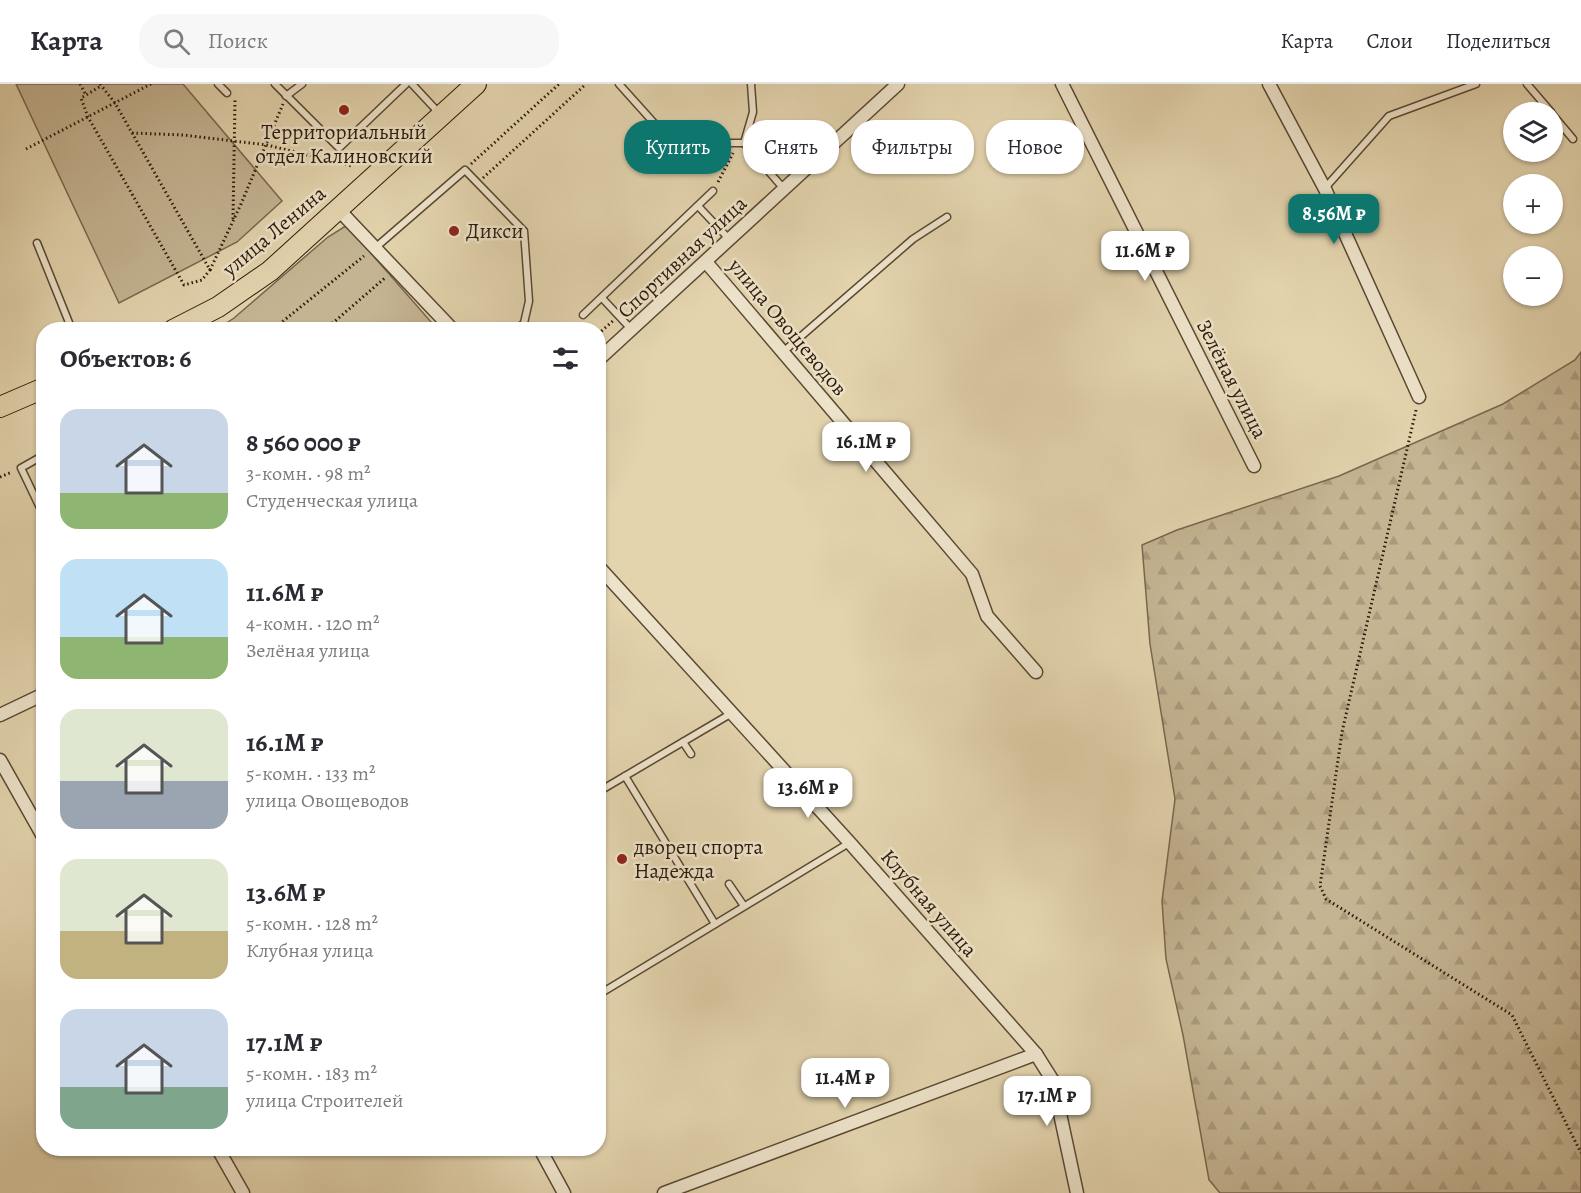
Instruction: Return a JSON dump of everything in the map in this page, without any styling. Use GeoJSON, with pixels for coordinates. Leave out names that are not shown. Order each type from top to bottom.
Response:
{"type":"FeatureCollection","features":[{"type":"Feature","properties":{"kind":"main road","name":"улица Ленина"},"geometry":{"type":"LineString","coordinates":[[189,322],[218,307],[270,271],[476,84]]}},
{"type":"Feature","properties":{"kind":"main road"},"geometry":{"type":"LineString","coordinates":[[0,407],[36,391]]}},
{"type":"Feature","properties":{"kind":"street","name":"Спортивная улица"},"geometry":{"type":"LineString","coordinates":[[606,353],[898,84]]}},
{"type":"Feature","properties":{"kind":"street","name":"Зелёная улица"},"geometry":{"type":"LineString","coordinates":[[1062,84],[1254,466]]}},
{"type":"Feature","properties":{"kind":"street"},"geometry":{"type":"LineString","coordinates":[[1269,84],[1325,189],[1419,397]]}},
{"type":"Feature","properties":{"kind":"street"},"geometry":{"type":"LineString","coordinates":[[339,210],[445,322]]}},
{"type":"Feature","properties":{"kind":"street","name":"улица Овощеводов"},"geometry":{"type":"LineString","coordinates":[[706,262],[972,574],[987,616],[1036,672]]}},
{"type":"Feature","properties":{"kind":"street","name":"Клубная улица"},"geometry":{"type":"LineString","coordinates":[[606,575],[850,843],[1036,1054],[1053,1081],[1077,1193]]}},
{"type":"Feature","properties":{"kind":"street"},"geometry":{"type":"LineString","coordinates":[[0,715],[36,698]]}},
{"type":"Feature","properties":{"kind":"street"},"geometry":{"type":"LineString","coordinates":[[0,760],[36,824]]}},
{"type":"Feature","properties":{"kind":"street"},"geometry":{"type":"LineString","coordinates":[[664,1193],[1036,1054]]}},
{"type":"Feature","properties":{"kind":"street"},"geometry":{"type":"LineString","coordinates":[[222,1156],[243,1193]]}},
{"type":"Feature","properties":{"kind":"street"},"geometry":{"type":"LineString","coordinates":[[544,1156],[564,1193]]}},
{"type":"Feature","properties":{"kind":"lane"},"geometry":{"type":"LineString","coordinates":[[218,84],[227,93]]}},
{"type":"Feature","properties":{"kind":"lane"},"geometry":{"type":"LineString","coordinates":[[275,84],[339,148],[406,84]]}},
{"type":"Feature","properties":{"kind":"lane"},"geometry":{"type":"LineString","coordinates":[[286,96],[302,84]]}},
{"type":"Feature","properties":{"kind":"lane"},"geometry":{"type":"LineString","coordinates":[[412,84],[441,116]]}},
{"type":"Feature","properties":{"kind":"lane"},"geometry":{"type":"LineString","coordinates":[[619,84],[672,143],[743,143]]}},
{"type":"Feature","properties":{"kind":"lane"},"geometry":{"type":"LineString","coordinates":[[751,84],[753,112],[751,120]]}},
{"type":"Feature","properties":{"kind":"lane"},"geometry":{"type":"LineString","coordinates":[[1325,189],[1389,116],[1476,84]]}},
{"type":"Feature","properties":{"kind":"lane"},"geometry":{"type":"LineString","coordinates":[[1527,84],[1543,102]]}},
{"type":"Feature","properties":{"kind":"lane"},"geometry":{"type":"LineString","coordinates":[[1563,127],[1573,139]]}},
{"type":"Feature","properties":{"kind":"lane"},"geometry":{"type":"LineString","coordinates":[[375,248],[465,170],[524,231],[529,301],[524,322]]}},
{"type":"Feature","properties":{"kind":"lane"},"geometry":{"type":"LineString","coordinates":[[771,174],[784,189]]}},
{"type":"Feature","properties":{"kind":"lane"},"geometry":{"type":"LineString","coordinates":[[583,315],[713,191]]}},
{"type":"Feature","properties":{"kind":"lane"},"geometry":{"type":"LineString","coordinates":[[698,206],[730,240]]}},
{"type":"Feature","properties":{"kind":"lane"},"geometry":{"type":"LineString","coordinates":[[783,353],[913,239],[947,217]]}},
{"type":"Feature","properties":{"kind":"lane"},"geometry":{"type":"LineString","coordinates":[[37,243],[69,322]]}},
{"type":"Feature","properties":{"kind":"lane"},"geometry":{"type":"LineString","coordinates":[[602,298],[632,330]]}},
{"type":"Feature","properties":{"kind":"lane"},"geometry":{"type":"LineString","coordinates":[[36,460],[21,468],[36,499]]}},
{"type":"Feature","properties":{"kind":"lane"},"geometry":{"type":"LineString","coordinates":[[606,787],[732,713]]}},
{"type":"Feature","properties":{"kind":"lane"},"geometry":{"type":"LineString","coordinates":[[683,742],[691,754]]}},
{"type":"Feature","properties":{"kind":"lane"},"geometry":{"type":"LineString","coordinates":[[625,776],[715,924]]}},
{"type":"Feature","properties":{"kind":"lane"},"geometry":{"type":"LineString","coordinates":[[606,990],[850,843]]}},
{"type":"Feature","properties":{"kind":"lane"},"geometry":{"type":"LineString","coordinates":[[729,884],[744,906]]}},
{"type":"Feature","properties":{"kind":"path"},"geometry":{"type":"LineString","coordinates":[[80,84],[86,95]]}},
{"type":"Feature","properties":{"kind":"path"},"geometry":{"type":"LineString","coordinates":[[26,149],[151,84]]}},
{"type":"Feature","properties":{"kind":"path"},"geometry":{"type":"LineString","coordinates":[[465,170],[559,84]]}},
{"type":"Feature","properties":{"kind":"path"},"geometry":{"type":"LineString","coordinates":[[478,183],[586,84]]}},
{"type":"Feature","properties":{"kind":"path"},"geometry":{"type":"LineString","coordinates":[[210,270],[115,103],[100,85],[81,98],[88,117],[184,285],[202,280],[210,270],[267,144],[286,96]]}},
{"type":"Feature","properties":{"kind":"path"},"geometry":{"type":"LineString","coordinates":[[233,221],[235,97]]}},
{"type":"Feature","properties":{"kind":"path"},"geometry":{"type":"LineString","coordinates":[[132,133],[183,135],[267,144],[352,166]]}},
{"type":"Feature","properties":{"kind":"path"},"geometry":{"type":"LineString","coordinates":[[282,322],[375,248]]}},
{"type":"Feature","properties":{"kind":"path"},"geometry":{"type":"LineString","coordinates":[[334,322],[395,270]]}},
{"type":"Feature","properties":{"kind":"path"},"geometry":{"type":"LineString","coordinates":[[606,327],[618,316]]}},
{"type":"Feature","properties":{"kind":"path"},"geometry":{"type":"LineString","coordinates":[[1419,397],[1342,732],[1320,886],[1326,899],[1512,1015],[1581,1153]]}},
{"type":"Feature","properties":{"kind":"green space"},"geometry":{"type":"Polygon","coordinates":[[[16,84],[183,84],[282,201],[237,242],[119,303],[16,84]]]}},
{"type":"Feature","properties":{"kind":"green space"},"geometry":{"type":"Polygon","coordinates":[[[348,227],[431,322],[228,322],[328,237],[348,227]]]}},
{"type":"Feature","properties":{"kind":"green space"},"geometry":{"type":"Polygon","coordinates":[[[1581,352],[1581,1193],[1220,1193],[1209,1180],[1183,1035],[1166,959],[1162,901],[1175,799],[1150,644],[1142,545],[1177,530],[1339,476],[1503,404],[1575,360],[1581,352]]]}},
{"type":"Feature","properties":{"kind":"place","name":"Территориальный отдел Калиновский"},"geometry":{"type":"Point","coordinates":[344,110]}},
{"type":"Feature","properties":{"kind":"place","name":"Дикси"},"geometry":{"type":"Point","coordinates":[454,231]}},
{"type":"Feature","properties":{"kind":"place","name":"дворец спорта Надежда"},"geometry":{"type":"Point","coordinates":[622,859]}}]}
